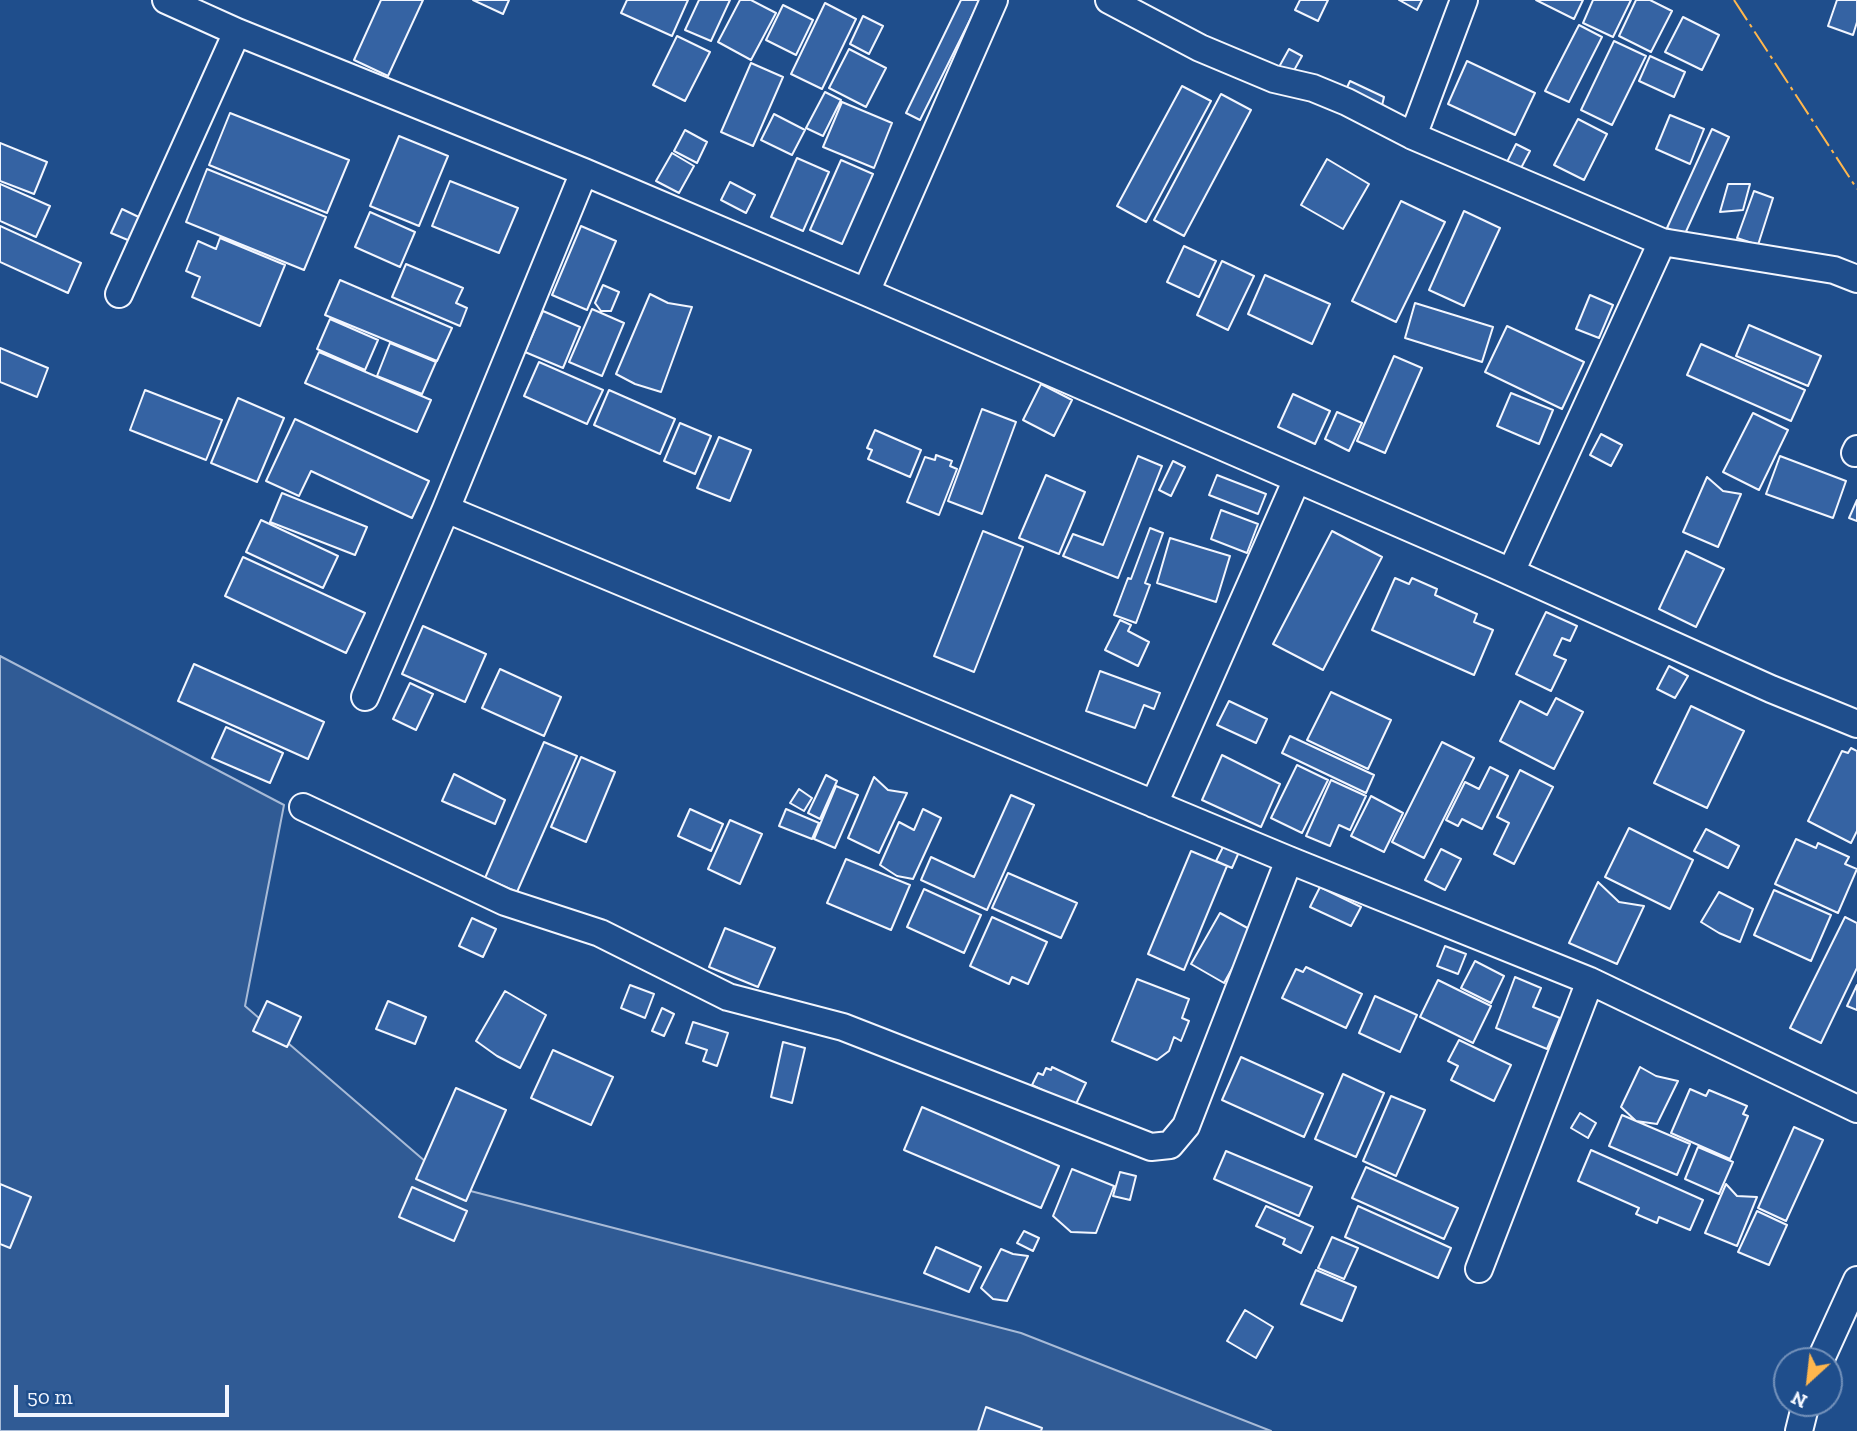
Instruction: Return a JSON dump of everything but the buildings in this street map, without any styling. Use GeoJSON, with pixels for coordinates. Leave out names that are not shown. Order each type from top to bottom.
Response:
{"type":"FeatureCollection","features":[{"type":"Feature","properties":{"kind":"street"},"geometry":{"type":"LineString","coordinates":[[166,0],[216,10],[237,32],[584,172],[866,292],[1510,572],[1771,689],[1857,724]]}},
{"type":"Feature","properties":{"kind":"street"},"geometry":{"type":"LineString","coordinates":[[866,292],[994,0]]}},
{"type":"Feature","properties":{"kind":"street"},"geometry":{"type":"LineString","coordinates":[[1110,0],[1200,48],[1274,79],[1313,88],[1336,97],[1413,136],[1662,242],[1834,270],[1857,279]]}},
{"type":"Feature","properties":{"kind":"street"},"geometry":{"type":"LineString","coordinates":[[1413,136],[1464,0]]}},
{"type":"Feature","properties":{"kind":"street"},"geometry":{"type":"LineString","coordinates":[[119,295],[237,32]]}},
{"type":"Feature","properties":{"kind":"street"},"geometry":{"type":"LineString","coordinates":[[365,697],[446,509],[584,172]]}},
{"type":"Feature","properties":{"kind":"street"},"geometry":{"type":"LineString","coordinates":[[1510,572],[1662,242]]}},
{"type":"Feature","properties":{"kind":"street"},"geometry":{"type":"LineString","coordinates":[[1154,804],[1297,479]]}},
{"type":"Feature","properties":{"kind":"street"},"geometry":{"type":"LineString","coordinates":[[446,509],[1289,860],[1590,981],[1857,1109]]}},
{"type":"Feature","properties":{"kind":"street"},"geometry":{"type":"LineString","coordinates":[[303,807],[505,902],[600,933],[728,997],[843,1027],[1151,1147],[1170,1144],[1186,1126],[1289,860]]}},
{"type":"Feature","properties":{"kind":"street"},"geometry":{"type":"LineString","coordinates":[[1479,1269],[1590,981]]}},
{"type":"Feature","properties":{"kind":"street"},"geometry":{"type":"LineString","coordinates":[[1826,1347],[1857,1280]]}},
{"type":"Feature","properties":{"kind":"shaded area"},"geometry":{"type":"Polygon","coordinates":[[[0,656],[284,805],[245,1006],[455,1187],[1021,1333],[1271,1431],[0,1431],[0,656]]]}},
{"type":"Feature","properties":{"kind":"power"},"geometry":{"type":"LineString","coordinates":[[1734,0],[1857,189]]}}]}
